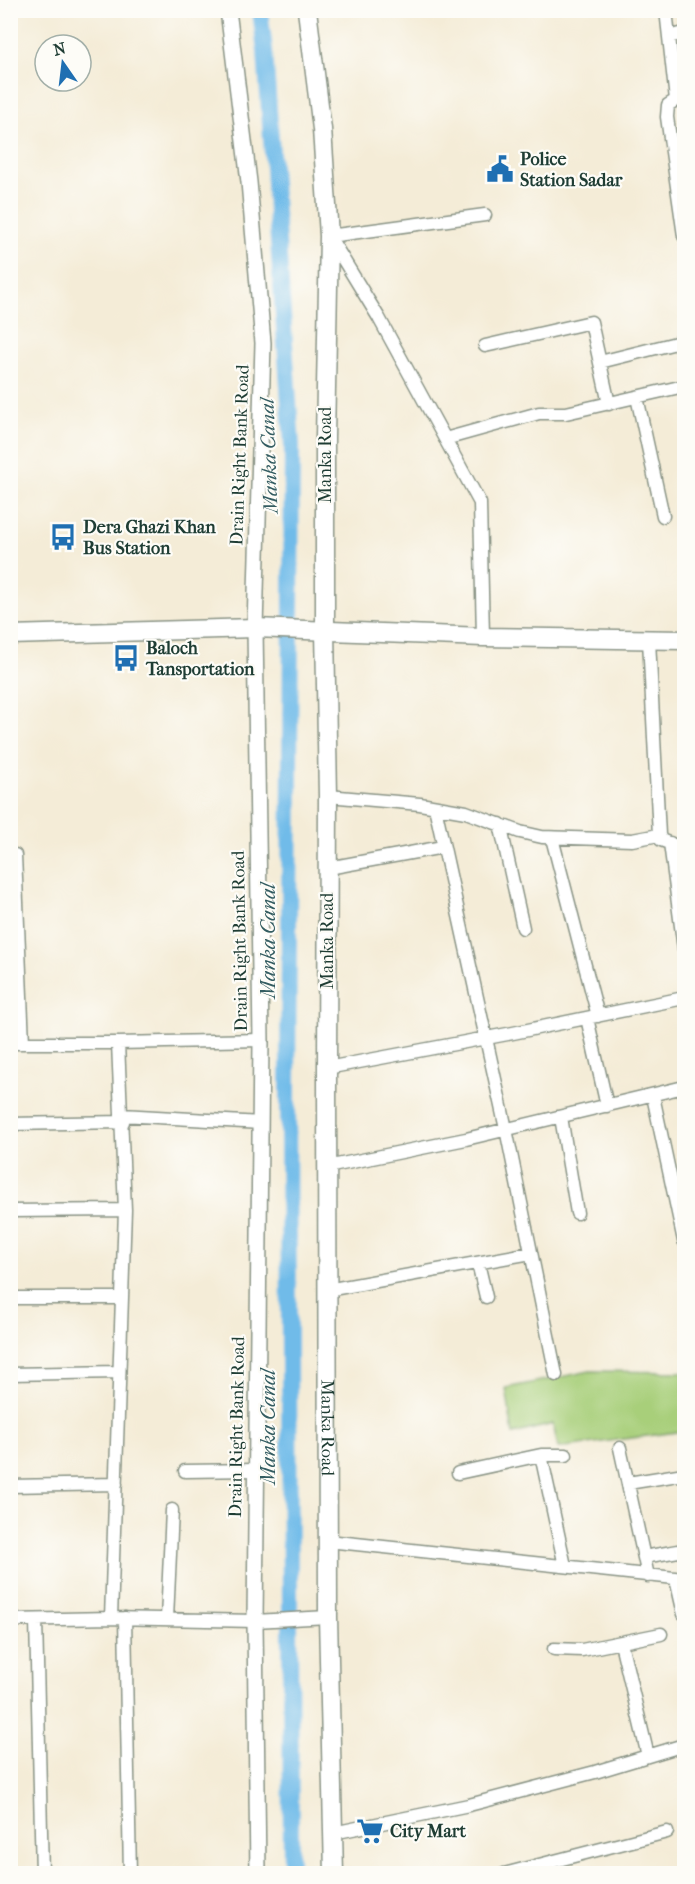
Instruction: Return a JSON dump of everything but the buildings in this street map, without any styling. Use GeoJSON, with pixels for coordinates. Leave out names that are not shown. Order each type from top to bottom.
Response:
{"type":"FeatureCollection","features":[{"type":"Feature","properties":{"kind":"main road","name":"Manka Road"},"geometry":{"type":"LineString","coordinates":[[307,10],[322,129],[329,236],[325,449],[328,796],[327,1290],[328,1617],[334,1874]]}},
{"type":"Feature","properties":{"kind":"main road"},"geometry":{"type":"LineString","coordinates":[[10,634],[255,628],[483,637],[684,640]]}},
{"type":"Feature","properties":{"kind":"street","name":"Drain Right Bank Road"},"geometry":{"type":"LineString","coordinates":[[228,10],[249,182],[263,343],[255,628],[261,1040],[255,1622],[258,1874]]}},
{"type":"Feature","properties":{"kind":"street"},"geometry":{"type":"LineString","coordinates":[[666,10],[680,99],[668,105],[667,117],[684,236]]}},
{"type":"Feature","properties":{"kind":"street"},"geometry":{"type":"LineString","coordinates":[[669,37],[684,33]]}},
{"type":"Feature","properties":{"kind":"street"},"geometry":{"type":"LineString","coordinates":[[483,637],[480,503],[379,318],[329,236],[485,215]]}},
{"type":"Feature","properties":{"kind":"street"},"geometry":{"type":"LineString","coordinates":[[485,346],[591,322],[609,404]]}},
{"type":"Feature","properties":{"kind":"street"},"geometry":{"type":"LineString","coordinates":[[600,362],[684,341]]}},
{"type":"Feature","properties":{"kind":"street"},"geometry":{"type":"LineString","coordinates":[[445,439],[539,413],[566,413],[683,386],[684,400]]}},
{"type":"Feature","properties":{"kind":"street"},"geometry":{"type":"LineString","coordinates":[[637,397],[663,516]]}},
{"type":"Feature","properties":{"kind":"street"},"geometry":{"type":"LineString","coordinates":[[649,640],[659,835],[661,840],[684,849]]}},
{"type":"Feature","properties":{"kind":"street"},"geometry":{"type":"LineString","coordinates":[[328,796],[466,812],[520,832],[552,838],[632,840],[659,835]]}},
{"type":"Feature","properties":{"kind":"street"},"geometry":{"type":"LineString","coordinates":[[435,807],[506,1130],[556,1375]]}},
{"type":"Feature","properties":{"kind":"street"},"geometry":{"type":"LineString","coordinates":[[500,824],[523,928]]}},
{"type":"Feature","properties":{"kind":"street"},"geometry":{"type":"LineString","coordinates":[[552,838],[592,1017],[607,1106]]}},
{"type":"Feature","properties":{"kind":"street"},"geometry":{"type":"LineString","coordinates":[[669,843],[682,906],[684,949]]}},
{"type":"Feature","properties":{"kind":"street"},"geometry":{"type":"LineString","coordinates":[[328,868],[443,847]]}},
{"type":"Feature","properties":{"kind":"street"},"geometry":{"type":"LineString","coordinates":[[15,855],[17,1043],[261,1040]]}},
{"type":"Feature","properties":{"kind":"street"},"geometry":{"type":"LineString","coordinates":[[327,1068],[485,1039],[684,998]]}},
{"type":"Feature","properties":{"kind":"street"},"geometry":{"type":"LineString","coordinates":[[111,1618],[125,1210],[118,1043]]}},
{"type":"Feature","properties":{"kind":"street"},"geometry":{"type":"LineString","coordinates":[[327,1167],[506,1130],[684,1088]]}},
{"type":"Feature","properties":{"kind":"street"},"geometry":{"type":"LineString","coordinates":[[653,1095],[684,1233]]}},
{"type":"Feature","properties":{"kind":"street"},"geometry":{"type":"LineString","coordinates":[[561,1117],[577,1212]]}},
{"type":"Feature","properties":{"kind":"street"},"geometry":{"type":"LineString","coordinates":[[10,1124],[122,1118],[261,1123]]}},
{"type":"Feature","properties":{"kind":"street"},"geometry":{"type":"LineString","coordinates":[[10,1211],[125,1210]]}},
{"type":"Feature","properties":{"kind":"street"},"geometry":{"type":"LineString","coordinates":[[327,1290],[531,1253]]}},
{"type":"Feature","properties":{"kind":"street"},"geometry":{"type":"LineString","coordinates":[[478,1263],[486,1297]]}},
{"type":"Feature","properties":{"kind":"street"},"geometry":{"type":"LineString","coordinates":[[10,1298],[121,1298]]}},
{"type":"Feature","properties":{"kind":"street"},"geometry":{"type":"LineString","coordinates":[[10,1374],[119,1372]]}},
{"type":"Feature","properties":{"kind":"street"},"geometry":{"type":"LineString","coordinates":[[620,1448],[648,1576]]}},
{"type":"Feature","properties":{"kind":"street"},"geometry":{"type":"LineString","coordinates":[[541,1455],[565,1566]]}},
{"type":"Feature","properties":{"kind":"street"},"geometry":{"type":"LineString","coordinates":[[458,1473],[541,1455],[566,1455]]}},
{"type":"Feature","properties":{"kind":"street"},"geometry":{"type":"LineString","coordinates":[[185,1470],[256,1470]]}},
{"type":"Feature","properties":{"kind":"street"},"geometry":{"type":"LineString","coordinates":[[628,1484],[684,1474]]}},
{"type":"Feature","properties":{"kind":"street"},"geometry":{"type":"LineString","coordinates":[[10,1485],[116,1484]]}},
{"type":"Feature","properties":{"kind":"street"},"geometry":{"type":"LineString","coordinates":[[167,1619],[172,1510]]}},
{"type":"Feature","properties":{"kind":"street"},"geometry":{"type":"LineString","coordinates":[[328,1540],[680,1579],[684,1614]]}},
{"type":"Feature","properties":{"kind":"street"},"geometry":{"type":"LineString","coordinates":[[644,1557],[684,1550]]}},
{"type":"Feature","properties":{"kind":"street"},"geometry":{"type":"LineString","coordinates":[[10,1620],[125,1618],[255,1622],[328,1617]]}},
{"type":"Feature","properties":{"kind":"street"},"geometry":{"type":"LineString","coordinates":[[125,1618],[130,1874]]}},
{"type":"Feature","properties":{"kind":"street"},"geometry":{"type":"LineString","coordinates":[[36,1620],[42,1874]]}},
{"type":"Feature","properties":{"kind":"street"},"geometry":{"type":"LineString","coordinates":[[554,1649],[582,1650],[661,1634]]}},
{"type":"Feature","properties":{"kind":"street"},"geometry":{"type":"LineString","coordinates":[[621,1643],[648,1756]]}},
{"type":"Feature","properties":{"kind":"street"},"geometry":{"type":"LineString","coordinates":[[333,1833],[469,1805],[684,1744]]}},
{"type":"Feature","properties":{"kind":"street"},"geometry":{"type":"LineString","coordinates":[[504,1874],[668,1832]]}},
{"type":"Feature","properties":{"kind":"green space"},"geometry":{"type":"Polygon","coordinates":[[[590,1371],[684,1372],[684,1431],[558,1448],[553,1424],[513,1434],[506,1388],[590,1371]]]}},
{"type":"Feature","properties":{"kind":"waterway","name":"Manka Canal"},"geometry":{"type":"LineString","coordinates":[[260,10],[265,51],[292,446],[288,1089],[291,1874]]}},
{"type":"Feature","properties":{"kind":"place","name":"Police Station Sadar"},"geometry":{"type":"Point","coordinates":[500,169]}},
{"type":"Feature","properties":{"kind":"place","name":"Dera Ghazi Khan Bus Station"},"geometry":{"type":"Point","coordinates":[63,537]}},
{"type":"Feature","properties":{"kind":"place","name":"Baloch Tansportation"},"geometry":{"type":"Point","coordinates":[126,658]}},
{"type":"Feature","properties":{"kind":"place","name":"City Mart"},"geometry":{"type":"Point","coordinates":[370,1831]}}]}
